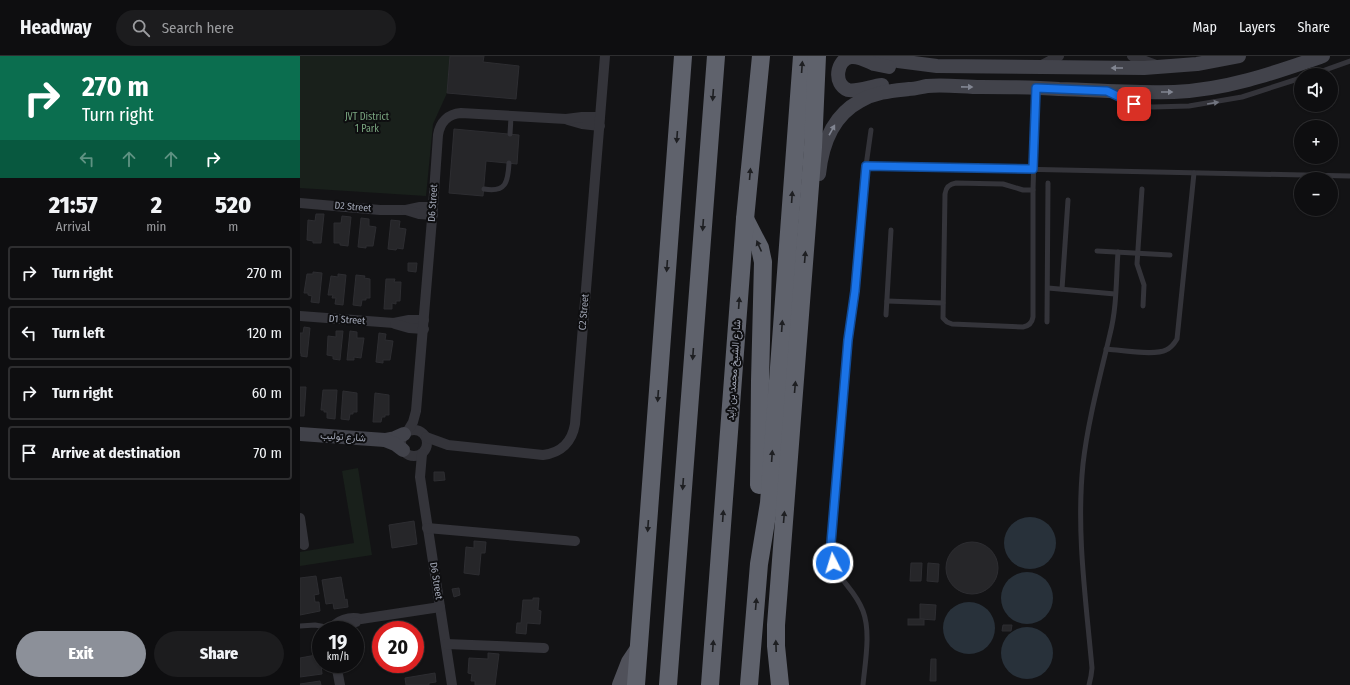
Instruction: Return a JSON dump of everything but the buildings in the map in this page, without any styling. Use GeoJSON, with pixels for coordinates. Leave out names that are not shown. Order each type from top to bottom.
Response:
{"type":"FeatureCollection","features":[{"type":"Feature","properties":{"kind":"highway"},"geometry":{"type":"LineString","coordinates":[[636,685],[683,56]]}},
{"type":"Feature","properties":{"kind":"highway"},"geometry":{"type":"LineString","coordinates":[[668,685],[716,56]]}},
{"type":"Feature","properties":{"kind":"highway","name":"شارع الشيخ محمد بن زايد"},"geometry":{"type":"LineString","coordinates":[[710,685],[745,219],[761,56]]}},
{"type":"Feature","properties":{"kind":"highway"},"geometry":{"type":"LineString","coordinates":[[759,564],[769,503],[802,56]]}},
{"type":"Feature","properties":{"kind":"highway"},"geometry":{"type":"LineString","coordinates":[[780,685],[776,646],[776,626],[814,147],[817,56]]}},
{"type":"Feature","properties":{"kind":"highway"},"geometry":{"type":"LineString","coordinates":[[745,219],[760,248],[764,262],[760,381],[759,564],[749,685]]}},
{"type":"Feature","properties":{"kind":"main road"},"geometry":{"type":"LineString","coordinates":[[620,685],[629,662],[639,647]]}},
{"type":"Feature","properties":{"kind":"street","name":"C2 Street"},"geometry":{"type":"LineString","coordinates":[[425,435],[448,445],[543,454],[555,452],[565,446],[572,436],[575,424],[605,56]]}},
{"type":"Feature","properties":{"kind":"street"},"geometry":{"type":"LineString","coordinates":[[931,66],[919,68],[893,68],[855,56],[843,61],[840,65],[838,78],[842,85],[848,90],[879,85],[917,84],[928,86],[1173,92],[1212,89],[1250,81],[1323,56]]}},
{"type":"Feature","properties":{"kind":"street"},"geometry":{"type":"LineString","coordinates":[[879,56],[898,61],[931,66],[1038,67],[1163,67],[1239,56]]}},
{"type":"Feature","properties":{"kind":"street"},"geometry":{"type":"LineString","coordinates":[[1038,67],[1059,56]]}},
{"type":"Feature","properties":{"kind":"street"},"geometry":{"type":"LineString","coordinates":[[1132,56],[1163,67]]}},
{"type":"Feature","properties":{"kind":"street"},"geometry":{"type":"LineString","coordinates":[[808,220],[817,201],[820,161],[824,146],[832,129],[843,114],[858,102],[876,94],[928,86]]}},
{"type":"Feature","properties":{"kind":"street","name":"D6 Street"},"geometry":{"type":"LineString","coordinates":[[405,433],[413,422],[416,411],[438,135],[439,129],[445,119],[455,113],[461,113],[566,120],[582,117],[600,121]]}},
{"type":"Feature","properties":{"kind":"street","name":"D2 Street"},"geometry":{"type":"LineString","coordinates":[[300,203],[380,210],[406,210],[420,207],[433,211]]}},
{"type":"Feature","properties":{"kind":"street","name":"D1 Street"},"geometry":{"type":"LineString","coordinates":[[300,316],[394,323],[412,320],[424,324]]}},
{"type":"Feature","properties":{"kind":"street","name":"D6 Street"},"geometry":{"type":"LineString","coordinates":[[416,411],[425,435]]}},
{"type":"Feature","properties":{"kind":"street"},"geometry":{"type":"LineString","coordinates":[[417,430],[425,435],[427,443],[423,453],[414,456],[406,453],[401,442],[405,433],[417,430]]}},
{"type":"Feature","properties":{"kind":"street","name":"شارع توليب"},"geometry":{"type":"LineString","coordinates":[[300,434],[386,440],[395,438],[405,433]]}},
{"type":"Feature","properties":{"kind":"street","name":"شارع توليب"},"geometry":{"type":"LineString","coordinates":[[386,440],[395,444],[406,453]]}},
{"type":"Feature","properties":{"kind":"street","name":"C2 Street"},"geometry":{"type":"LineString","coordinates":[[423,453],[448,445]]}},
{"type":"Feature","properties":{"kind":"street","name":"D6 Street"},"geometry":{"type":"LineString","coordinates":[[406,453],[420,477]]}},
{"type":"Feature","properties":{"kind":"street","name":"D6 Street"},"geometry":{"type":"LineString","coordinates":[[423,453],[420,477],[452,685]]}},
{"type":"Feature","properties":{"kind":"street"},"geometry":{"type":"LineString","coordinates":[[300,518],[304,545]]}},
{"type":"Feature","properties":{"kind":"street"},"geometry":{"type":"LineString","coordinates":[[428,528],[575,541]]}},
{"type":"Feature","properties":{"kind":"street"},"geometry":{"type":"LineString","coordinates":[[339,621],[440,607]]}},
{"type":"Feature","properties":{"kind":"street"},"geometry":{"type":"LineString","coordinates":[[446,644],[544,648]]}},
{"type":"Feature","properties":{"kind":"street"},"geometry":{"type":"LineString","coordinates":[[338,673],[340,685]]}},
{"type":"Feature","properties":{"kind":"lane"},"geometry":{"type":"LineString","coordinates":[[1330,68],[1350,61]]}},
{"type":"Feature","properties":{"kind":"lane"},"geometry":{"type":"LineString","coordinates":[[1107,91],[1139,106],[1183,106],[1207,104],[1242,97],[1294,80]]}},
{"type":"Feature","properties":{"kind":"lane"},"geometry":{"type":"LineString","coordinates":[[1033,190],[1023,190],[998,183],[956,183],[948,186],[945,190],[943,318],[950,324],[1023,327],[1031,322],[1033,317],[1033,190],[1033,169],[1036,88]]}},
{"type":"Feature","properties":{"kind":"lane"},"geometry":{"type":"LineString","coordinates":[[510,134],[511,117]]}},
{"type":"Feature","properties":{"kind":"lane"},"geometry":{"type":"LineString","coordinates":[[863,685],[867,633],[866,622],[858,602],[837,573],[831,553],[848,336],[855,291],[866,166],[871,130]]}},
{"type":"Feature","properties":{"kind":"lane"},"geometry":{"type":"LineString","coordinates":[[484,189],[493,190],[504,186],[508,180],[509,163]]}},
{"type":"Feature","properties":{"kind":"lane"},"geometry":{"type":"LineString","coordinates":[[866,166],[1350,176]]}},
{"type":"Feature","properties":{"kind":"lane"},"geometry":{"type":"LineString","coordinates":[[1106,349],[1157,353],[1167,350],[1177,339],[1194,172]]}},
{"type":"Feature","properties":{"kind":"lane"},"geometry":{"type":"LineString","coordinates":[[1047,322],[1048,183]]}},
{"type":"Feature","properties":{"kind":"lane"},"geometry":{"type":"LineString","coordinates":[[1142,189],[1137,264],[1144,290],[1143,306]]}},
{"type":"Feature","properties":{"kind":"lane"},"geometry":{"type":"LineString","coordinates":[[1062,289],[1068,200]]}},
{"type":"Feature","properties":{"kind":"lane"},"geometry":{"type":"LineString","coordinates":[[886,315],[891,230]]}},
{"type":"Feature","properties":{"kind":"lane"},"geometry":{"type":"LineString","coordinates":[[1097,251],[1170,254]]}},
{"type":"Feature","properties":{"kind":"lane"},"geometry":{"type":"LineString","coordinates":[[1089,685],[1092,668],[1080,526],[1081,496],[1087,436],[1092,406],[1110,333],[1118,252]]}},
{"type":"Feature","properties":{"kind":"lane"},"geometry":{"type":"LineString","coordinates":[[1048,288],[1115,294]]}},
{"type":"Feature","properties":{"kind":"lane"},"geometry":{"type":"LineString","coordinates":[[887,301],[943,304]]}},
{"type":"Feature","properties":{"kind":"lane"},"geometry":{"type":"LineString","coordinates":[[300,626],[312,624]]}},
{"type":"Feature","properties":{"kind":"green space","name":"JVT District 1 Park"},"geometry":{"type":"Polygon","coordinates":[[[300,56],[450,56],[447,93],[433,124],[426,196],[300,188],[300,56]]]}},
{"type":"Feature","properties":{"kind":"green space"},"geometry":{"type":"Polygon","coordinates":[[[358,468],[372,555],[300,566],[300,552],[354,543],[342,471],[358,468]]]}},
{"type":"Feature","properties":{"kind":"shaded area"},"geometry":{"type":"Polygon","coordinates":[[[1030,517],[1044,521],[1052,529],[1056,543],[1052,557],[1044,565],[1030,569],[1016,565],[1008,557],[1004,543],[1008,529],[1016,521],[1030,517]]]}},
{"type":"Feature","properties":{"kind":"shaded area"},"geometry":{"type":"Polygon","coordinates":[[[1027,572],[1041,576],[1049,584],[1053,598],[1049,612],[1041,620],[1027,624],[1013,620],[1005,612],[1001,598],[1005,584],[1013,576],[1027,572]]]}},
{"type":"Feature","properties":{"kind":"shaded area"},"geometry":{"type":"Polygon","coordinates":[[[969,602],[983,606],[991,614],[995,628],[991,642],[983,650],[969,654],[955,650],[947,642],[943,628],[947,614],[955,606],[969,602]]]}},
{"type":"Feature","properties":{"kind":"shaded area"},"geometry":{"type":"Polygon","coordinates":[[[1027,627],[1041,631],[1049,639],[1053,653],[1049,667],[1041,675],[1027,679],[1013,675],[1005,667],[1001,653],[1005,639],[1013,631],[1027,627]]]}},
{"type":"Feature","properties":{"kind":"route"},"geometry":{"type":"LineString","coordinates":[[833,563],[831,543],[848,331],[854,302],[862,195],[866,166],[1033,169],[1036,88],[1107,91],[1134,104]]}}]}
